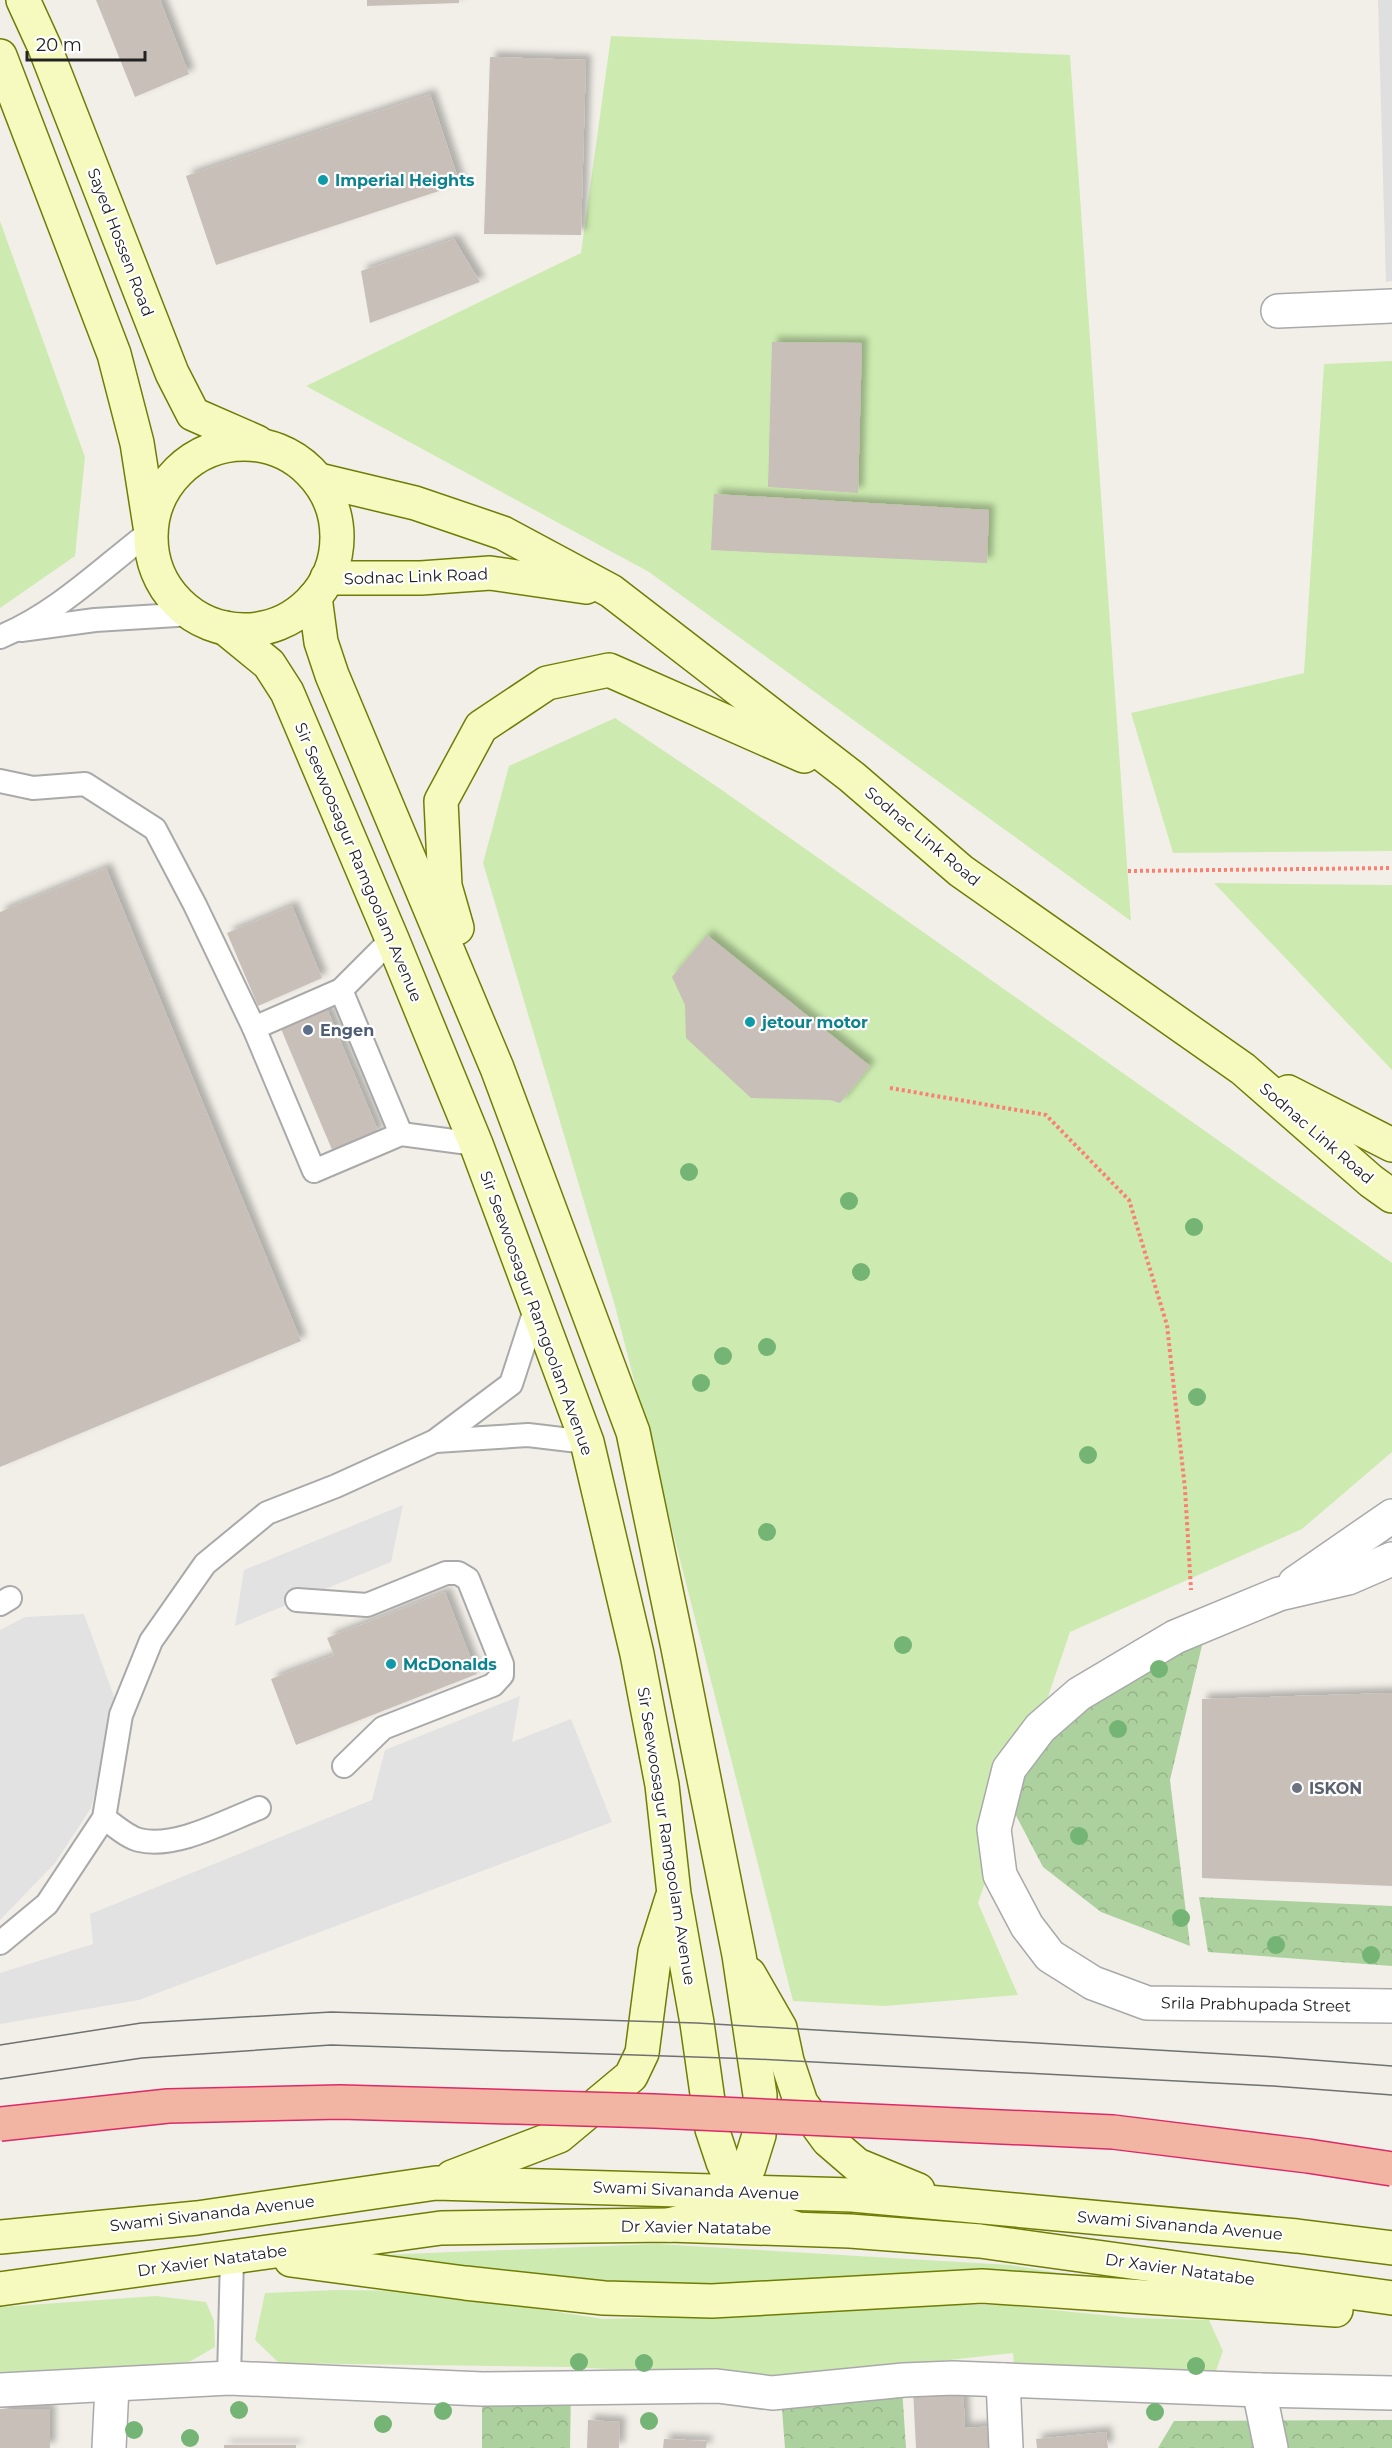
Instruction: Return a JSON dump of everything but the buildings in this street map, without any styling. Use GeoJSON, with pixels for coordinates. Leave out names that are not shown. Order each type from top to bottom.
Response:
{"type":"FeatureCollection","features":[{"type":"Feature","properties":{"kind":"highway"},"geometry":{"type":"LineString","coordinates":[[0,2124],[168,2106],[329,2102],[643,2111],[1113,2132],[1392,2169]]}},
{"type":"Feature","properties":{"kind":"main road","name":"Sayed Hossen Road"},"geometry":{"type":"LineString","coordinates":[[23,0],[45,48],[172,374],[194,414],[261,444]]}},
{"type":"Feature","properties":{"kind":"main road"},"geometry":{"type":"LineString","coordinates":[[0,56],[114,354],[137,443],[153,555],[161,578],[175,598],[193,614],[225,628],[249,630],[274,625],[297,614],[321,587]]}},
{"type":"Feature","properties":{"kind":"main road"},"geometry":{"type":"LineString","coordinates":[[151,531],[158,500],[175,473],[200,454],[230,444],[261,444],[294,457],[319,480],[334,511],[336,545],[321,587],[321,642],[332,675],[497,1068],[633,1432],[739,1955],[760,2095],[759,2135],[749,2167],[737,2192],[720,2206],[700,2217],[669,2225]]}},
{"type":"Feature","properties":{"kind":"main road","name":"Sodnac Link Road"},"geometry":{"type":"LineString","coordinates":[[319,480],[415,503],[503,533],[611,591],[852,777],[961,872],[1243,1069],[1371,1181],[1392,1196]]}},
{"type":"Feature","properties":{"kind":"main road","name":"Sodnac Link Road"},"geometry":{"type":"LineString","coordinates":[[321,587],[490,573],[611,591]]}},
{"type":"Feature","properties":{"kind":"main road","name":"Sir Seewoosagur Ramgoolam Avenue"},"geometry":{"type":"LineString","coordinates":[[225,628],[269,664],[287,692],[476,1144],[586,1442],[637,1654],[662,1785],[674,1894],[697,2023],[712,2129],[723,2162],[737,2192]]}},
{"type":"Feature","properties":{"kind":"main road"},"geometry":{"type":"LineString","coordinates":[[497,1068],[445,886],[441,801],[482,727],[547,683],[609,670],[852,777]]}},
{"type":"Feature","properties":{"kind":"main road","name":"Sodnac Link Road"},"geometry":{"type":"LineString","coordinates":[[1243,1069],[1392,1144]]}},
{"type":"Feature","properties":{"kind":"main road"},"geometry":{"type":"LineString","coordinates":[[436,2183],[560,2136],[631,2076],[642,2053],[655,1952],[674,1894]]}},
{"type":"Feature","properties":{"kind":"main road"},"geometry":{"type":"LineString","coordinates":[[739,1955],[780,2028],[787,2061],[801,2103],[828,2140],[857,2165],[896,2183],[959,2205]]}},
{"type":"Feature","properties":{"kind":"main road","name":"Swami Sivananda Avenue"},"geometry":{"type":"LineString","coordinates":[[0,2237],[197,2218],[436,2183],[852,2194],[1285,2235],[1392,2248]]}},
{"type":"Feature","properties":{"kind":"main road"},"geometry":{"type":"LineString","coordinates":[[737,2192],[752,2209],[769,2219],[795,2228]]}},
{"type":"Feature","properties":{"kind":"main road","name":"Dr Xavier Natatabe"},"geometry":{"type":"LineString","coordinates":[[0,2289],[441,2228],[669,2225],[795,2228],[980,2241],[1392,2298]]}},
{"type":"Feature","properties":{"kind":"main road"},"geometry":{"type":"LineString","coordinates":[[242,2257],[604,2298],[712,2301],[982,2286],[1261,2306],[1392,2312]]}},
{"type":"Feature","properties":{"kind":"street"},"geometry":{"type":"LineString","coordinates":[[1278,311],[1392,306]]}},
{"type":"Feature","properties":{"kind":"street"},"geometry":{"type":"LineString","coordinates":[[1279,1594],[1392,1516]]}},
{"type":"Feature","properties":{"kind":"street"},"geometry":{"type":"LineString","coordinates":[[1279,1594],[1348,1578],[1392,1559]]}},
{"type":"Feature","properties":{"kind":"street","name":"Srila Prabhupada Street"},"geometry":{"type":"LineString","coordinates":[[1279,1594],[1175,1636],[1079,1694],[1040,1728],[1009,1769],[994,1830],[1000,1875],[1027,1926],[1050,1956],[1093,1983],[1147,2003],[1392,2006]]}},
{"type":"Feature","properties":{"kind":"street"},"geometry":{"type":"LineString","coordinates":[[0,2390],[112,2386],[228,2378],[482,2389],[717,2386],[772,2394],[904,2380],[953,2378],[1392,2393]]}},
{"type":"Feature","properties":{"kind":"street"},"geometry":{"type":"LineString","coordinates":[[1003,2380],[1006,2448]]}},
{"type":"Feature","properties":{"kind":"street"},"geometry":{"type":"LineString","coordinates":[[109,2448],[112,2386]]}},
{"type":"Feature","properties":{"kind":"street"},"geometry":{"type":"LineString","coordinates":[[1259,2390],[1271,2448]]}},
{"type":"Feature","properties":{"kind":"lane"},"geometry":{"type":"LineString","coordinates":[[7,634],[82,589],[151,531]]}},
{"type":"Feature","properties":{"kind":"lane"},"geometry":{"type":"LineString","coordinates":[[7,634],[95,620],[193,614]]}},
{"type":"Feature","properties":{"kind":"lane"},"geometry":{"type":"LineString","coordinates":[[0,781],[33,788],[85,784],[154,829],[195,905],[254,1028],[314,1171],[401,1134],[476,1144]]}},
{"type":"Feature","properties":{"kind":"lane"},"geometry":{"type":"LineString","coordinates":[[254,1028],[341,990],[392,939]]}},
{"type":"Feature","properties":{"kind":"lane"},"geometry":{"type":"LineString","coordinates":[[341,990],[401,1134]]}},
{"type":"Feature","properties":{"kind":"lane"},"geometry":{"type":"LineString","coordinates":[[0,1943],[47,1904],[104,1818],[121,1715],[151,1641],[205,1564],[267,1513],[336,1486],[435,1441],[511,1384],[536,1307]]}},
{"type":"Feature","properties":{"kind":"lane"},"geometry":{"type":"LineString","coordinates":[[435,1441],[528,1435],[586,1442]]}},
{"type":"Feature","properties":{"kind":"lane"},"geometry":{"type":"LineString","coordinates":[[297,1600],[367,1605],[446,1573],[458,1573],[468,1579],[502,1664],[502,1675],[493,1685],[383,1728],[344,1766]]}},
{"type":"Feature","properties":{"kind":"lane"},"geometry":{"type":"LineString","coordinates":[[104,1818],[137,1840],[160,1842],[182,1837],[259,1808]]}},
{"type":"Feature","properties":{"kind":"lane"},"geometry":{"type":"LineString","coordinates":[[228,2378],[242,2257]]}},
{"type":"Feature","properties":{"kind":"path"},"geometry":{"type":"LineString","coordinates":[[1128,872],[1392,868]]}},
{"type":"Feature","properties":{"kind":"path"},"geometry":{"type":"LineString","coordinates":[[890,1088],[1046,1114],[1129,1200],[1167,1325],[1185,1489],[1193,1629]]}},
{"type":"Feature","properties":{"kind":"shaded area"},"geometry":{"type":"Polygon","coordinates":[[[1378,0],[1392,0],[1392,281],[1386,282],[1378,0]]]}},
{"type":"Feature","properties":{"kind":"shaded area"},"geometry":{"type":"Polygon","coordinates":[[[403,1505],[391,1562],[235,1626],[244,1570],[403,1505]]]}},
{"type":"Feature","properties":{"kind":"shaded area"},"geometry":{"type":"Polygon","coordinates":[[[84,1614],[116,1702],[91,1808],[55,1863],[0,1920],[0,1630],[25,1617],[84,1614]]]}},
{"type":"Feature","properties":{"kind":"shaded area"},"geometry":{"type":"Polygon","coordinates":[[[520,1696],[512,1742],[571,1719],[612,1822],[139,2000],[0,2024],[0,1973],[93,1944],[90,1914],[372,1800],[385,1750],[520,1696]]]}},
{"type":"Feature","properties":{"kind":"green space"},"geometry":{"type":"Polygon","coordinates":[[[611,36],[1070,55],[1131,921],[649,572],[306,386],[581,253],[611,36]]]}},
{"type":"Feature","properties":{"kind":"green space"},"geometry":{"type":"Polygon","coordinates":[[[0,221],[85,457],[75,556],[0,608],[0,221]]]}},
{"type":"Feature","properties":{"kind":"green space"},"geometry":{"type":"Polygon","coordinates":[[[1392,361],[1392,851],[1173,853],[1131,713],[1304,673],[1324,364],[1392,361]]]}},
{"type":"Feature","properties":{"kind":"green space"},"geometry":{"type":"Polygon","coordinates":[[[615,718],[719,788],[1392,1263],[1392,1452],[1302,1529],[1070,1632],[978,1903],[1018,1995],[885,2006],[793,2001],[615,1306],[483,863],[509,766],[615,718]]]}},
{"type":"Feature","properties":{"kind":"green space"},"geometry":{"type":"Polygon","coordinates":[[[1214,883],[1392,885],[1392,1070],[1214,883]]]}},
{"type":"Feature","properties":{"kind":"green space"},"geometry":{"type":"Polygon","coordinates":[[[1204,1637],[1170,1780],[1190,1946],[1101,1912],[1043,1867],[1010,1804],[1055,1724],[1204,1637]]]}},
{"type":"Feature","properties":{"kind":"green space"},"geometry":{"type":"Polygon","coordinates":[[[1199,1897],[1392,1906],[1392,1966],[1208,1952],[1199,1897]]]}},
{"type":"Feature","properties":{"kind":"green space"},"geometry":{"type":"Polygon","coordinates":[[[657,2244],[1010,2265],[1084,2277],[981,2274],[875,2275],[786,2290],[691,2290],[329,2257],[657,2244]]]}},
{"type":"Feature","properties":{"kind":"green space"},"geometry":{"type":"Polygon","coordinates":[[[335,2290],[423,2291],[603,2319],[744,2315],[845,2305],[1005,2305],[1132,2318],[1209,2320],[1223,2351],[1212,2382],[1015,2381],[1013,2353],[848,2371],[751,2376],[568,2367],[279,2363],[255,2340],[265,2293],[335,2290]]]}},
{"type":"Feature","properties":{"kind":"green space"},"geometry":{"type":"Polygon","coordinates":[[[156,2296],[206,2302],[214,2321],[215,2347],[189,2362],[133,2367],[0,2372],[0,2307],[156,2296]]]}},
{"type":"Feature","properties":{"kind":"green space"},"geometry":{"type":"Polygon","coordinates":[[[902,2388],[906,2448],[785,2448],[781,2397],[902,2388]]]}},
{"type":"Feature","properties":{"kind":"green space"},"geometry":{"type":"Polygon","coordinates":[[[482,2389],[571,2390],[570,2448],[482,2448],[482,2389]]]}},
{"type":"Feature","properties":{"kind":"green space"},"geometry":{"type":"Polygon","coordinates":[[[1392,2420],[1392,2448],[1158,2448],[1174,2421],[1392,2420]]]}},
{"type":"Feature","properties":{"kind":"tram line"},"geometry":{"type":"LineString","coordinates":[[0,2045],[141,2023],[331,2012],[697,2023],[1392,2066]]}},
{"type":"Feature","properties":{"kind":"tram line"},"geometry":{"type":"LineString","coordinates":[[0,2079],[142,2058],[331,2045],[755,2059],[1273,2086],[1392,2095]]}},
{"type":"Feature","properties":{"kind":"place","name":"Imperial Heights"},"geometry":{"type":"Point","coordinates":[323,180]}},
{"type":"Feature","properties":{"kind":"place","name":"jetour motor"},"geometry":{"type":"Point","coordinates":[750,1022]}},
{"type":"Feature","properties":{"kind":"place","name":"Engen"},"geometry":{"type":"Point","coordinates":[308,1030]}},
{"type":"Feature","properties":{"kind":"place","name":"McDonalds"},"geometry":{"type":"Point","coordinates":[391,1664]}},
{"type":"Feature","properties":{"kind":"place","name":"ISKON"},"geometry":{"type":"Point","coordinates":[1297,1788]}}]}
